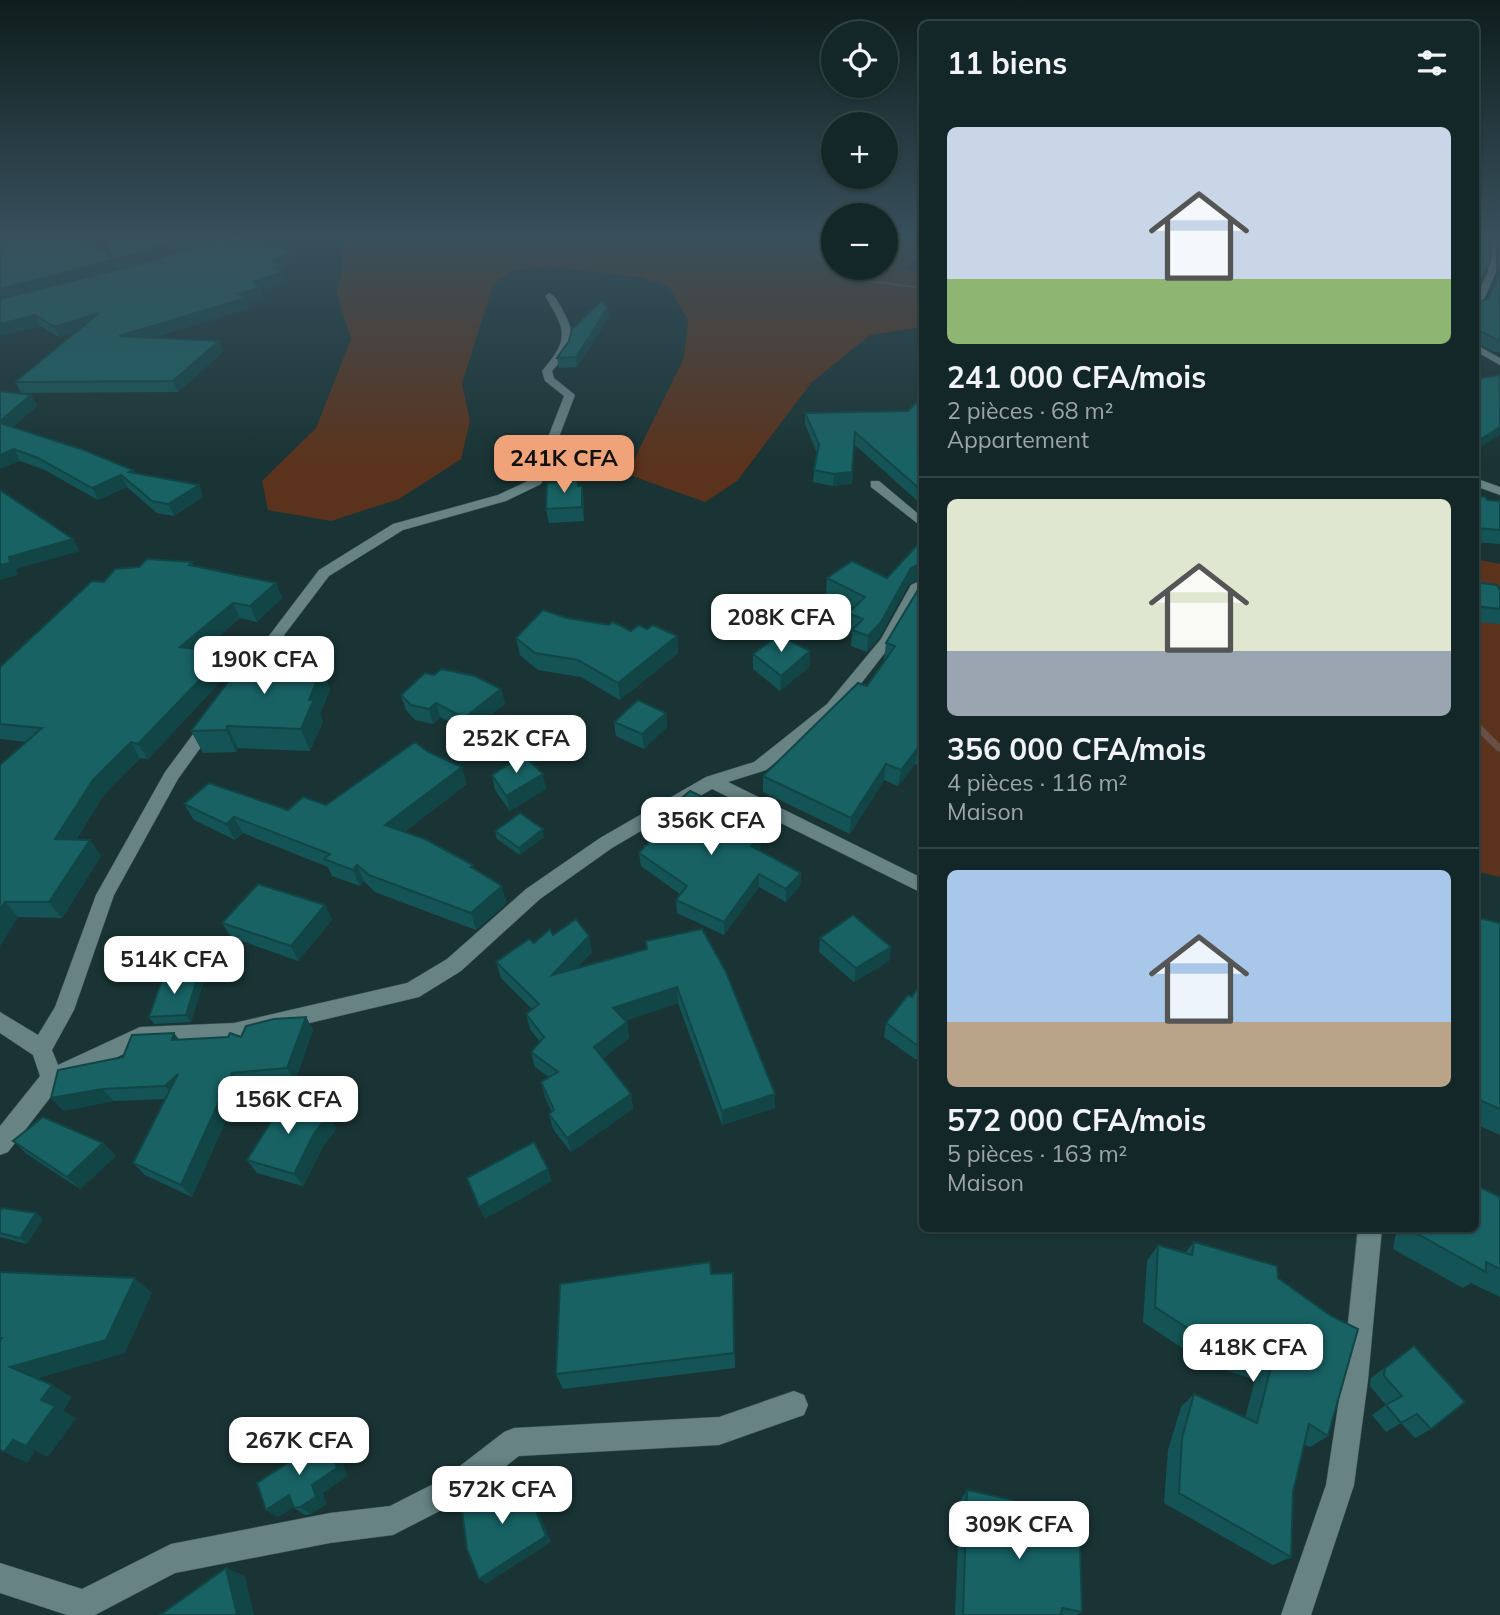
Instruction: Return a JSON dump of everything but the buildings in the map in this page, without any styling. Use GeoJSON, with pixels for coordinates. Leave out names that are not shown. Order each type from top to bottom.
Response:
{"type":"FeatureCollection","features":[{"type":"Feature","properties":{"kind":"street"},"geometry":{"type":"LineString","coordinates":[[41,1049],[64,1010],[105,895],[172,776],[324,573],[398,527],[502,498],[537,481],[570,395],[549,379],[547,371],[566,352],[569,341],[568,326],[560,311]]}},
{"type":"Feature","properties":{"kind":"street"},"geometry":{"type":"LineString","coordinates":[[1479,349],[1500,362]]}},
{"type":"Feature","properties":{"kind":"street"},"geometry":{"type":"LineString","coordinates":[[1479,483],[1500,491]]}},
{"type":"Feature","properties":{"kind":"street"},"geometry":{"type":"LineString","coordinates":[[876,484],[919,520]]}},
{"type":"Feature","properties":{"kind":"street"},"geometry":{"type":"LineString","coordinates":[[0,1144],[52,1078],[139,1036],[234,1032],[412,992],[454,965],[533,894],[607,843],[712,780],[760,766],[833,708],[887,641],[919,586]]}},
{"type":"Feature","properties":{"kind":"street"},"geometry":{"type":"LineString","coordinates":[[712,780],[919,884]]}},
{"type":"Feature","properties":{"kind":"street"},"geometry":{"type":"LineString","coordinates":[[0,1021],[41,1049],[52,1078]]}},
{"type":"Feature","properties":{"kind":"street"},"geometry":{"type":"LineString","coordinates":[[1296,1615],[1340,1485],[1355,1380],[1370,1232]]}},
{"type":"Feature","properties":{"kind":"street"},"geometry":{"type":"LineString","coordinates":[[0,1578],[84,1610],[171,1559],[330,1528],[393,1520],[453,1489],[514,1442],[719,1431],[794,1405]]}},
{"type":"Feature","properties":{"kind":"shaded area"},"geometry":{"type":"Polygon","coordinates":[[[342,311],[485,311],[462,383],[470,421],[461,459],[399,499],[331,521],[268,510],[262,481],[316,428],[351,339],[342,311]]]}},
{"type":"Feature","properties":{"kind":"shaded area"},"geometry":{"type":"Polygon","coordinates":[[[683,311],[919,311],[919,327],[870,335],[811,383],[737,481],[705,502],[627,474],[684,358],[688,320],[683,311]]]}},
{"type":"Feature","properties":{"kind":"shaded area"},"geometry":{"type":"Polygon","coordinates":[[[1479,560],[1500,564],[1500,877],[1479,872],[1479,560]]]}},
{"type":"Feature","properties":{"kind":"waterway"},"geometry":{"type":"LineString","coordinates":[[1479,728],[1500,749]]}}]}
